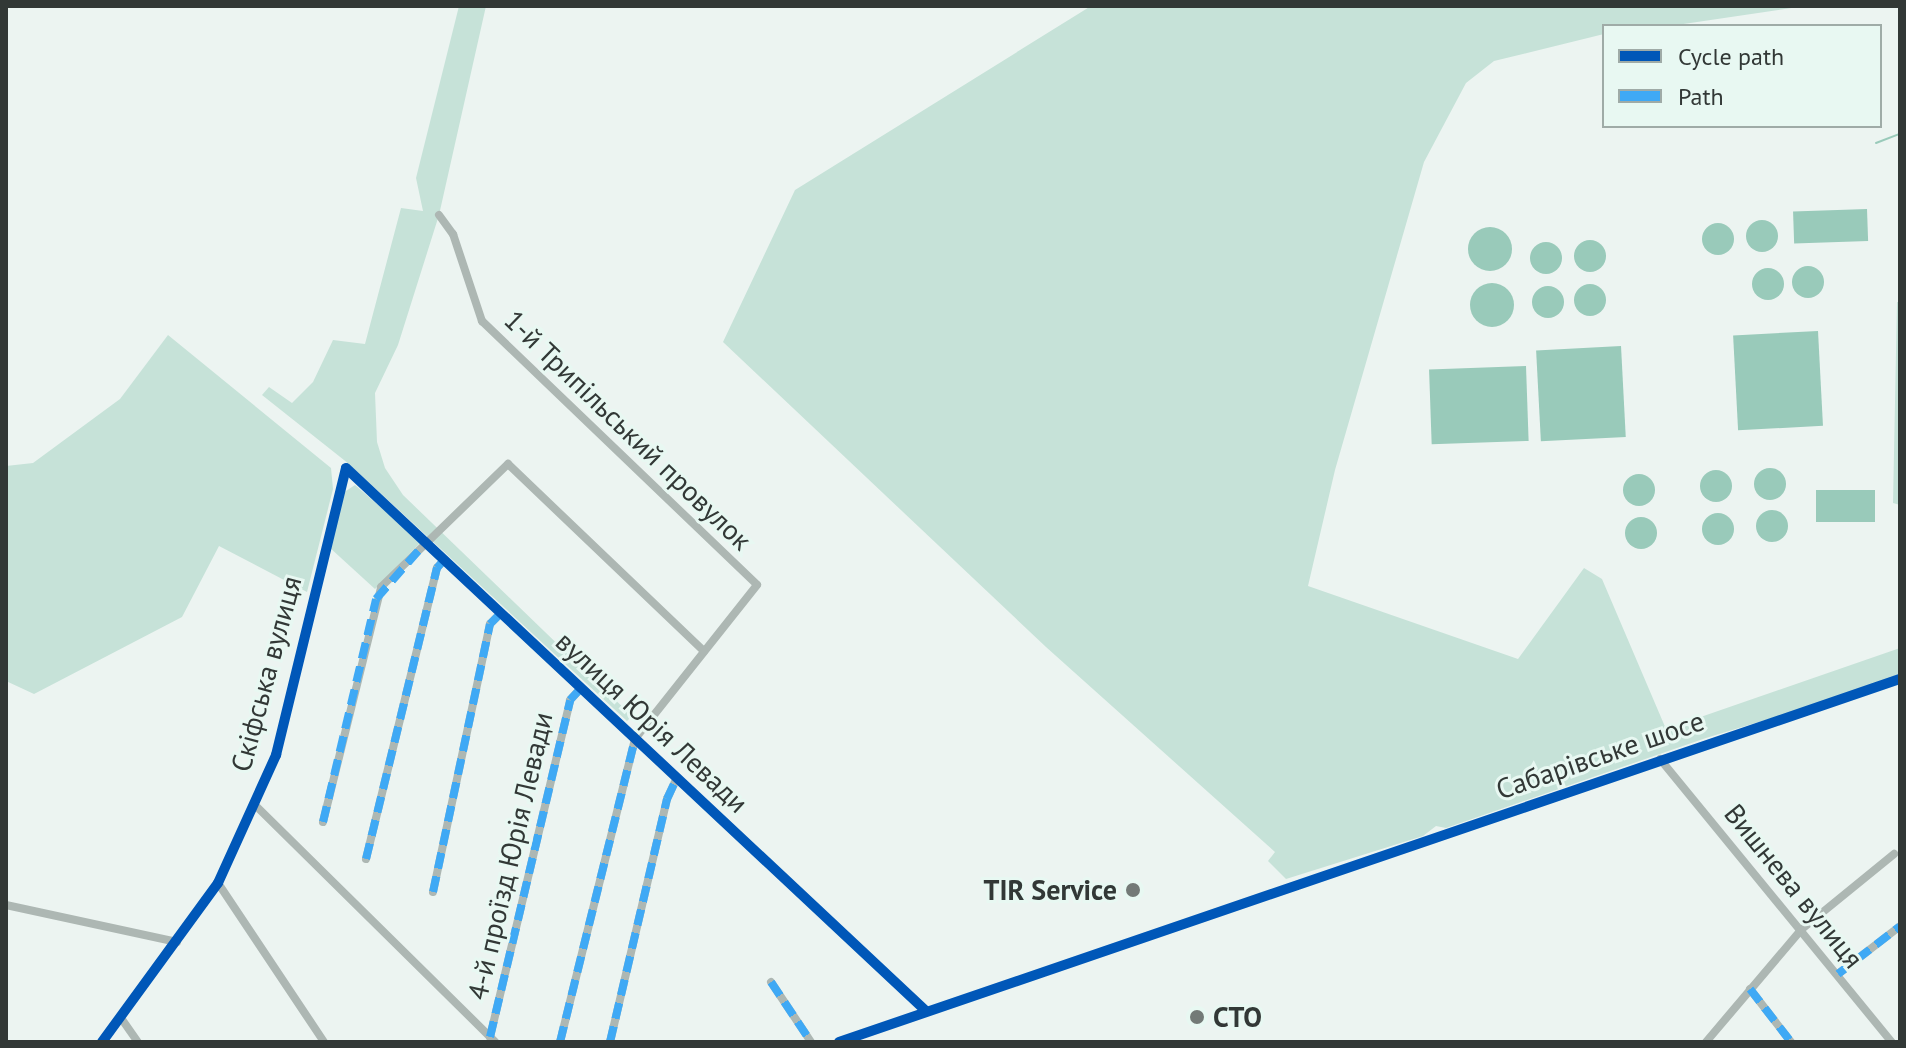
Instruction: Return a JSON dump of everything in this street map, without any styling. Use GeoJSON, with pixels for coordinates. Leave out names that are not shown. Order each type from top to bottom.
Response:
{"type":"FeatureCollection","features":[{"type":"Feature","properties":{"kind":"street","name":"1-й Трипільський провулок"},"geometry":{"type":"LineString","coordinates":[[439,215],[453,234],[482,321],[757,585],[704,651]]}},
{"type":"Feature","properties":{"kind":"street"},"geometry":{"type":"LineString","coordinates":[[323,822],[376,599],[426,542],[508,464],[704,651],[635,739],[560,1042]]}},
{"type":"Feature","properties":{"kind":"street","name":"вулиця Юрія Левади"},"geometry":{"type":"LineString","coordinates":[[346,468],[926,1011]]}},
{"type":"Feature","properties":{"kind":"street","name":"Скіфська вулиця"},"geometry":{"type":"LineString","coordinates":[[102,1042],[218,883],[276,755],[346,468]]}},
{"type":"Feature","properties":{"kind":"street"},"geometry":{"type":"LineString","coordinates":[[366,859],[437,568],[444,560]]}},
{"type":"Feature","properties":{"kind":"street"},"geometry":{"type":"LineString","coordinates":[[433,892],[490,624],[501,613]]}},
{"type":"Feature","properties":{"kind":"street","name":"Сабарівське шосе"},"geometry":{"type":"LineString","coordinates":[[839,1042],[853,1040],[926,1011],[1900,679]]}},
{"type":"Feature","properties":{"kind":"street","name":"4-й проїзд Юрія Левади"},"geometry":{"type":"LineString","coordinates":[[492,1040],[570,700],[581,688]]}},
{"type":"Feature","properties":{"kind":"street","name":"Вишнева вулиця"},"geometry":{"type":"LineString","coordinates":[[1660,759],[1892,1042]]}},
{"type":"Feature","properties":{"kind":"street"},"geometry":{"type":"LineString","coordinates":[[610,1042],[667,799],[677,778]]}},
{"type":"Feature","properties":{"kind":"street"},"geometry":{"type":"LineString","coordinates":[[254,804],[492,1040]]}},
{"type":"Feature","properties":{"kind":"street"},"geometry":{"type":"LineString","coordinates":[[1706,1042],[1802,929],[1894,854]]}},
{"type":"Feature","properties":{"kind":"street"},"geometry":{"type":"LineString","coordinates":[[218,883],[324,1042]]}},
{"type":"Feature","properties":{"kind":"street"},"geometry":{"type":"LineString","coordinates":[[6,905],[177,942]]}},
{"type":"Feature","properties":{"kind":"street"},"geometry":{"type":"LineString","coordinates":[[1838,974],[1900,926]]}},
{"type":"Feature","properties":{"kind":"street"},"geometry":{"type":"LineString","coordinates":[[771,982],[811,1042]]}},
{"type":"Feature","properties":{"kind":"street"},"geometry":{"type":"LineString","coordinates":[[1750,989],[1791,1042]]}},
{"type":"Feature","properties":{"kind":"street"},"geometry":{"type":"LineString","coordinates":[[121,1018],[138,1042]]}},
{"type":"Feature","properties":{"kind":"shaded area"},"geometry":{"type":"Polygon","coordinates":[[[459,6],[486,6],[439,215],[398,345],[375,393],[377,442],[385,468],[403,495],[632,716],[627,721],[349,464],[262,395],[269,387],[292,403],[313,382],[333,340],[365,344],[401,208],[423,211],[416,178],[459,6]]]}},
{"type":"Feature","properties":{"kind":"shaded area"},"geometry":{"type":"Polygon","coordinates":[[[1091,6],[1805,6],[1684,24],[1602,24],[1602,34],[1494,61],[1466,83],[1424,162],[1335,470],[1308,586],[1518,659],[1584,568],[1602,579],[1666,729],[1900,648],[1900,679],[1706,738],[1446,828],[1436,826],[1423,836],[1286,879],[1268,861],[1275,852],[1046,647],[723,342],[795,190],[1091,6]]]}},
{"type":"Feature","properties":{"kind":"shaded area"},"geometry":{"type":"Polygon","coordinates":[[[1867,209],[1868,241],[1794,244],[1793,212],[1867,209]]]}},
{"type":"Feature","properties":{"kind":"shaded area"},"geometry":{"type":"Polygon","coordinates":[[[1762,220],[1773,225],[1778,236],[1773,247],[1762,252],[1751,247],[1746,236],[1751,225],[1762,220]]]}},
{"type":"Feature","properties":{"kind":"shaded area"},"geometry":{"type":"Polygon","coordinates":[[[1718,223],[1729,228],[1734,239],[1729,250],[1718,255],[1707,250],[1702,239],[1707,228],[1718,223]]]}},
{"type":"Feature","properties":{"kind":"shaded area"},"geometry":{"type":"Polygon","coordinates":[[[1490,227],[1506,233],[1512,249],[1506,265],[1490,271],[1474,265],[1468,249],[1474,233],[1490,227]]]}},
{"type":"Feature","properties":{"kind":"shaded area"},"geometry":{"type":"Polygon","coordinates":[[[1590,240],[1601,245],[1606,256],[1601,267],[1590,272],[1579,267],[1574,256],[1579,245],[1590,240]]]}},
{"type":"Feature","properties":{"kind":"shaded area"},"geometry":{"type":"Polygon","coordinates":[[[1546,242],[1557,247],[1562,258],[1557,269],[1546,274],[1535,269],[1530,258],[1535,247],[1546,242]]]}},
{"type":"Feature","properties":{"kind":"shaded area"},"geometry":{"type":"Polygon","coordinates":[[[1808,266],[1819,271],[1824,282],[1819,293],[1808,298],[1797,293],[1792,282],[1797,271],[1808,266]]]}},
{"type":"Feature","properties":{"kind":"shaded area"},"geometry":{"type":"Polygon","coordinates":[[[1768,268],[1779,273],[1784,284],[1779,295],[1768,300],[1757,295],[1752,284],[1757,273],[1768,268]]]}},
{"type":"Feature","properties":{"kind":"shaded area"},"geometry":{"type":"Polygon","coordinates":[[[1492,283],[1508,289],[1514,305],[1508,321],[1492,327],[1476,321],[1470,305],[1476,289],[1492,283]]]}},
{"type":"Feature","properties":{"kind":"shaded area"},"geometry":{"type":"Polygon","coordinates":[[[1590,284],[1602,288],[1606,300],[1602,312],[1590,316],[1578,312],[1574,300],[1578,288],[1590,284]]]}},
{"type":"Feature","properties":{"kind":"shaded area"},"geometry":{"type":"Polygon","coordinates":[[[1548,286],[1560,290],[1564,302],[1560,314],[1548,318],[1536,314],[1532,302],[1536,290],[1548,286]]]}},
{"type":"Feature","properties":{"kind":"shaded area"},"geometry":{"type":"Polygon","coordinates":[[[1897,302],[1900,302],[1900,505],[1893,503],[1897,302]]]}},
{"type":"Feature","properties":{"kind":"shaded area"},"geometry":{"type":"Polygon","coordinates":[[[1818,331],[1823,426],[1738,430],[1733,335],[1818,331]]]}},
{"type":"Feature","properties":{"kind":"shaded area"},"geometry":{"type":"Polygon","coordinates":[[[168,335],[331,468],[333,489],[307,592],[219,546],[182,617],[34,694],[6,681],[6,466],[33,463],[120,399],[168,335]]]}},
{"type":"Feature","properties":{"kind":"shaded area"},"geometry":{"type":"Polygon","coordinates":[[[1621,346],[1626,437],[1541,441],[1536,350],[1621,346]]]}},
{"type":"Feature","properties":{"kind":"shaded area"},"geometry":{"type":"Polygon","coordinates":[[[1526,366],[1529,441],[1432,444],[1429,369],[1526,366]]]}},
{"type":"Feature","properties":{"kind":"shaded area"},"geometry":{"type":"Polygon","coordinates":[[[1770,468],[1781,473],[1786,484],[1781,495],[1770,500],[1759,495],[1754,484],[1759,473],[1770,468]]]}},
{"type":"Feature","properties":{"kind":"shaded area"},"geometry":{"type":"Polygon","coordinates":[[[1716,470],[1727,475],[1732,486],[1727,497],[1716,502],[1705,497],[1700,486],[1705,475],[1716,470]]]}},
{"type":"Feature","properties":{"kind":"shaded area"},"geometry":{"type":"Polygon","coordinates":[[[1639,474],[1650,479],[1655,490],[1650,501],[1639,506],[1628,501],[1623,490],[1628,479],[1639,474]]]}},
{"type":"Feature","properties":{"kind":"shaded area"},"geometry":{"type":"Polygon","coordinates":[[[355,485],[421,542],[375,589],[329,547],[343,493],[355,485]]]}},
{"type":"Feature","properties":{"kind":"shaded area"},"geometry":{"type":"Polygon","coordinates":[[[1816,490],[1875,490],[1875,522],[1816,522],[1816,490]]]}},
{"type":"Feature","properties":{"kind":"shaded area"},"geometry":{"type":"Polygon","coordinates":[[[1772,510],[1783,515],[1788,526],[1783,537],[1772,542],[1761,537],[1756,526],[1761,515],[1772,510]]]}},
{"type":"Feature","properties":{"kind":"shaded area"},"geometry":{"type":"Polygon","coordinates":[[[1718,513],[1729,518],[1734,529],[1729,540],[1718,545],[1707,540],[1702,529],[1707,518],[1718,513]]]}},
{"type":"Feature","properties":{"kind":"shaded area"},"geometry":{"type":"Polygon","coordinates":[[[1641,517],[1652,522],[1657,533],[1652,544],[1641,549],[1630,544],[1625,533],[1630,522],[1641,517]]]}},
{"type":"Feature","properties":{"kind":"waterway"},"geometry":{"type":"LineString","coordinates":[[1876,143],[1900,134]]}},
{"type":"Feature","properties":{"kind":"marked path"},"geometry":{"type":"LineString","coordinates":[[323,822],[376,599],[426,542]]}},
{"type":"Feature","properties":{"kind":"marked path"},"geometry":{"type":"LineString","coordinates":[[366,859],[437,568],[444,560]]}},
{"type":"Feature","properties":{"kind":"marked path"},"geometry":{"type":"LineString","coordinates":[[433,892],[490,624],[501,613]]}},
{"type":"Feature","properties":{"kind":"marked path"},"geometry":{"type":"LineString","coordinates":[[490,1037],[570,700],[581,688]]}},
{"type":"Feature","properties":{"kind":"marked path"},"geometry":{"type":"LineString","coordinates":[[560,1042],[635,739]]}},
{"type":"Feature","properties":{"kind":"marked path"},"geometry":{"type":"LineString","coordinates":[[610,1042],[667,799],[677,778]]}},
{"type":"Feature","properties":{"kind":"marked path"},"geometry":{"type":"LineString","coordinates":[[1838,974],[1900,926]]}},
{"type":"Feature","properties":{"kind":"marked path"},"geometry":{"type":"LineString","coordinates":[[771,982],[811,1042]]}},
{"type":"Feature","properties":{"kind":"marked path"},"geometry":{"type":"LineString","coordinates":[[1750,989],[1791,1042]]}},
{"type":"Feature","properties":{"kind":"cycle path"},"geometry":{"type":"LineString","coordinates":[[102,1042],[218,883],[276,755],[346,468],[926,1011]]}},
{"type":"Feature","properties":{"kind":"cycle path"},"geometry":{"type":"LineString","coordinates":[[839,1042],[1900,679]]}},
{"type":"Feature","properties":{"kind":"place","name":"TIR Service"},"geometry":{"type":"Point","coordinates":[1133,890]}},
{"type":"Feature","properties":{"kind":"place","name":"СТО"},"geometry":{"type":"Point","coordinates":[1197,1017]}}]}
